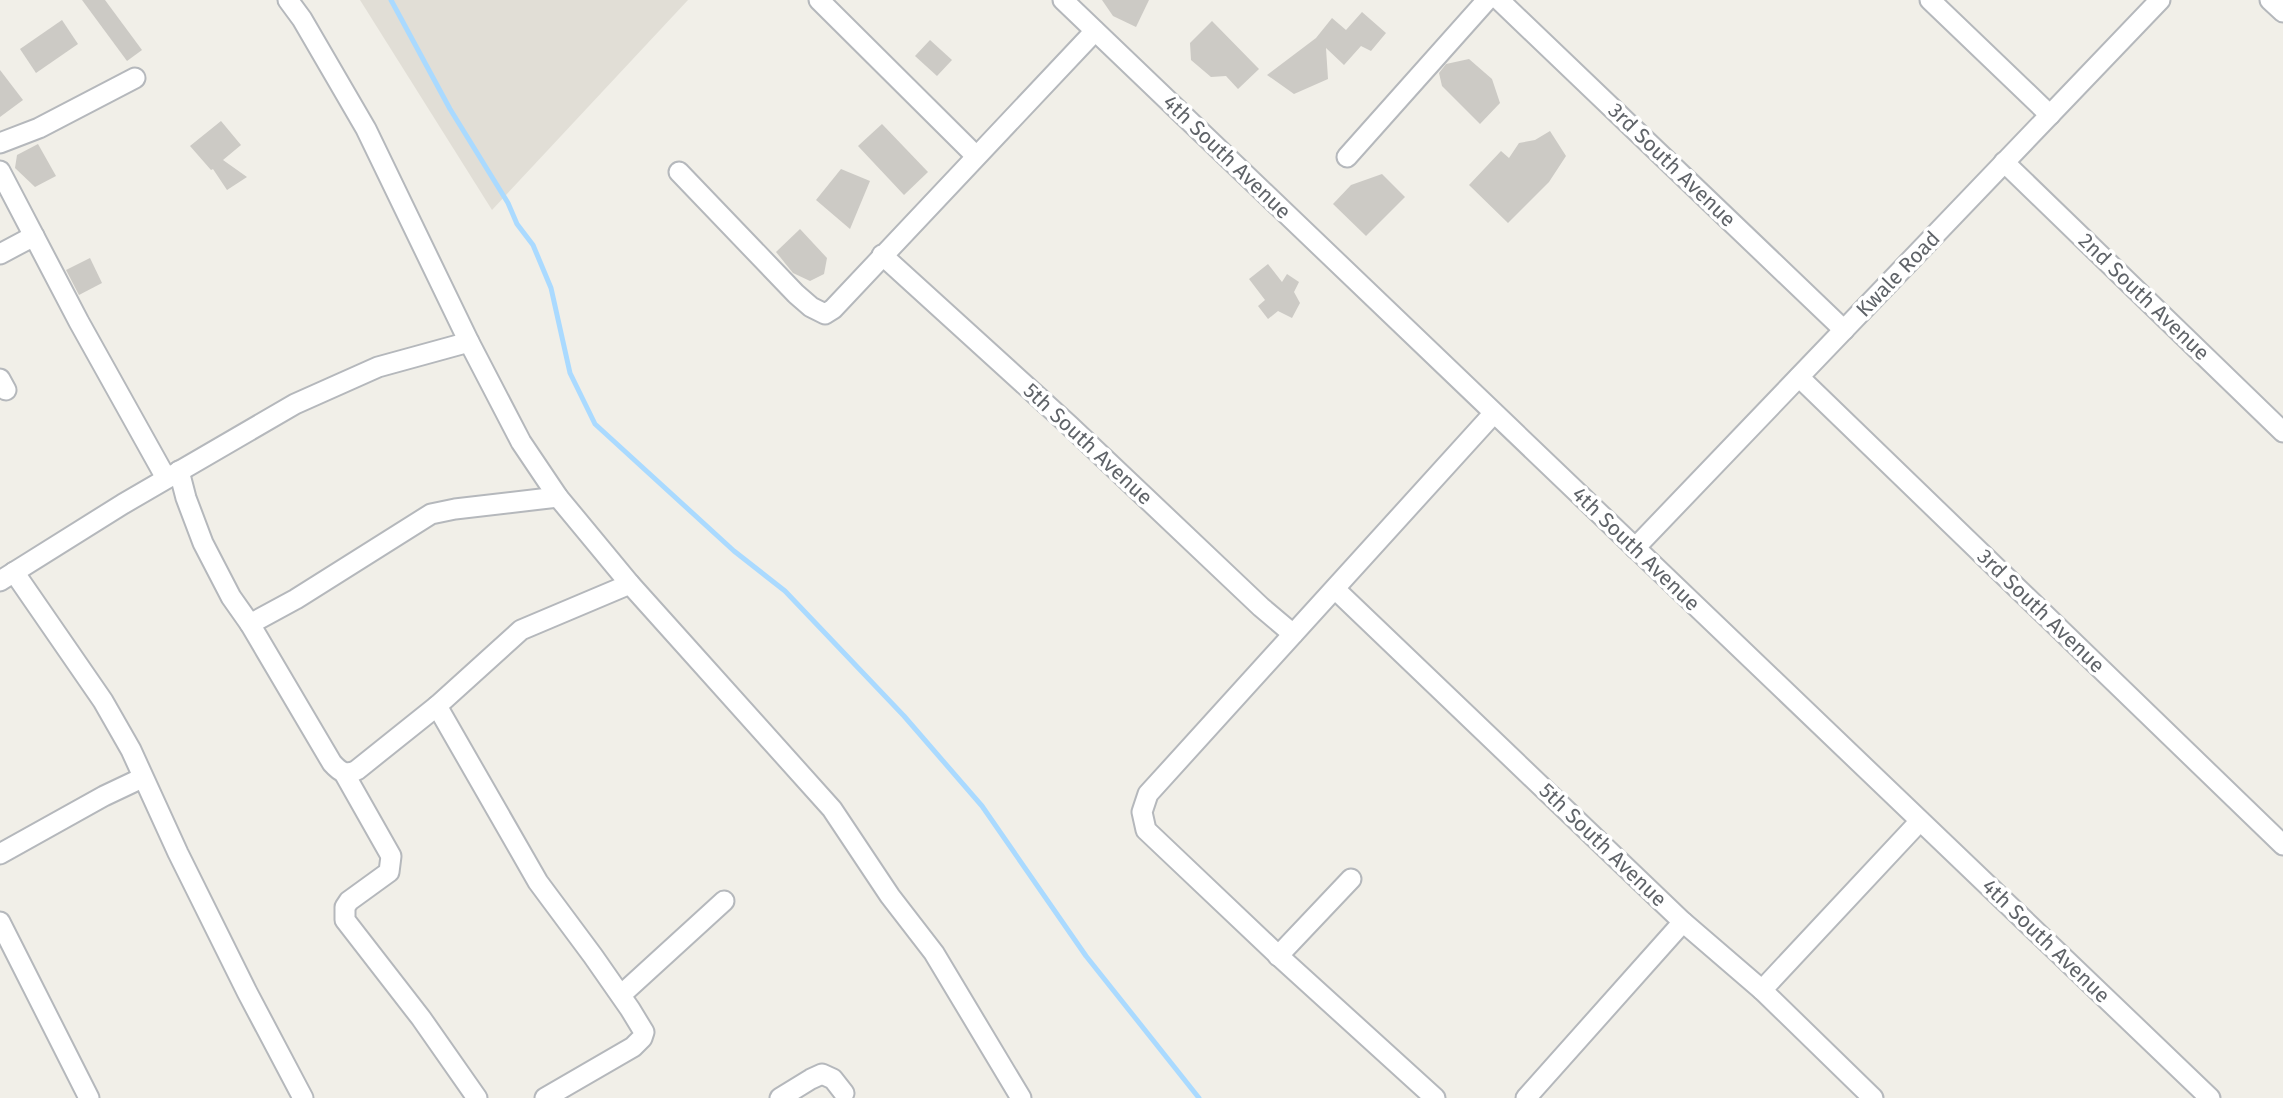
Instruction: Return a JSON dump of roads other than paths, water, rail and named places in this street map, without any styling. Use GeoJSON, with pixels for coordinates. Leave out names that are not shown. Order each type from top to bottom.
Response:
{"type":"FeatureCollection","features":[{"type":"Feature","properties":{"kind":"street"},"geometry":{"type":"LineString","coordinates":[[288,0],[302,19],[366,129],[469,342],[521,442],[558,497],[630,584],[832,809],[890,896],[934,953],[1021,1098]]}},
{"type":"Feature","properties":{"kind":"street"},"geometry":{"type":"LineString","coordinates":[[819,0],[976,156]]}},
{"type":"Feature","properties":{"kind":"street","name":"4th South Avenue"},"geometry":{"type":"LineString","coordinates":[[1063,0],[2210,1098]]}},
{"type":"Feature","properties":{"kind":"street"},"geometry":{"type":"LineString","coordinates":[[1347,157],[1488,0]]}},
{"type":"Feature","properties":{"kind":"street","name":"3rd South Avenue"},"geometry":{"type":"LineString","coordinates":[[1499,0],[1844,330]]}},
{"type":"Feature","properties":{"kind":"street"},"geometry":{"type":"LineString","coordinates":[[1930,0],[2050,115]]}},
{"type":"Feature","properties":{"kind":"street","name":"Kwale Road"},"geometry":{"type":"LineString","coordinates":[[1635,548],[2160,0]]}},
{"type":"Feature","properties":{"kind":"street"},"geometry":{"type":"LineString","coordinates":[[2270,0],[2283,12]]}},
{"type":"Feature","properties":{"kind":"street"},"geometry":{"type":"LineString","coordinates":[[679,172],[796,294],[811,307],[825,314],[833,309],[1095,31]]}},
{"type":"Feature","properties":{"kind":"street"},"geometry":{"type":"LineString","coordinates":[[0,143],[39,128],[135,78]]}},
{"type":"Feature","properties":{"kind":"street","name":"2nd South Avenue"},"geometry":{"type":"LineString","coordinates":[[2004,162],[2283,432]]}},
{"type":"Feature","properties":{"kind":"street"},"geometry":{"type":"LineString","coordinates":[[0,171],[117,393],[186,498],[203,543],[232,597],[332,763],[344,773],[391,856],[389,872],[349,901],[345,907],[345,920],[421,1018],[477,1098]]}},
{"type":"Feature","properties":{"kind":"street"},"geometry":{"type":"LineString","coordinates":[[0,254],[34,236]]}},
{"type":"Feature","properties":{"kind":"street","name":"5th South Avenue"},"geometry":{"type":"LineString","coordinates":[[882,255],[1293,634]]}},
{"type":"Feature","properties":{"kind":"street"},"geometry":{"type":"LineString","coordinates":[[303,1098],[247,992],[142,778],[131,750],[103,701],[7,576],[266,419],[378,366],[469,342]]}},
{"type":"Feature","properties":{"kind":"street","name":"3rd South Avenue"},"geometry":{"type":"LineString","coordinates":[[1799,377],[2283,845]]}},
{"type":"Feature","properties":{"kind":"street"},"geometry":{"type":"LineString","coordinates":[[1435,1098],[1146,830],[1142,813],[1148,794],[1494,413]]}},
{"type":"Feature","properties":{"kind":"street"},"geometry":{"type":"LineString","coordinates":[[250,624],[296,599],[430,514],[558,497]]}},
{"type":"Feature","properties":{"kind":"street"},"geometry":{"type":"LineString","coordinates":[[344,773],[357,770],[437,706],[522,630],[630,584]]}},
{"type":"Feature","properties":{"kind":"street","name":"5th South Avenue"},"geometry":{"type":"LineString","coordinates":[[1335,589],[1683,922],[1762,990],[1873,1098]]}},
{"type":"Feature","properties":{"kind":"street"},"geometry":{"type":"LineString","coordinates":[[437,706],[538,882],[621,995],[643,1032],[642,1038],[633,1046],[545,1098]]}},
{"type":"Feature","properties":{"kind":"street"},"geometry":{"type":"LineString","coordinates":[[0,854],[142,778]]}},
{"type":"Feature","properties":{"kind":"street"},"geometry":{"type":"LineString","coordinates":[[1762,990],[1920,821]]}},
{"type":"Feature","properties":{"kind":"street"},"geometry":{"type":"LineString","coordinates":[[1280,957],[1351,879]]}},
{"type":"Feature","properties":{"kind":"street"},"geometry":{"type":"LineString","coordinates":[[621,995],[724,901]]}},
{"type":"Feature","properties":{"kind":"street"},"geometry":{"type":"LineString","coordinates":[[0,922],[89,1098]]}},
{"type":"Feature","properties":{"kind":"street"},"geometry":{"type":"LineString","coordinates":[[1526,1098],[1683,922]]}},
{"type":"Feature","properties":{"kind":"street"},"geometry":{"type":"LineString","coordinates":[[780,1098],[822,1074],[833,1079],[844,1093]]}},
{"type":"Feature","properties":{"kind":"waterway"},"geometry":{"type":"LineString","coordinates":[[391,0],[450,109],[508,203],[517,224],[533,245],[551,288],[570,373],[595,424],[734,551],[785,591],[904,716],[982,806],[1086,956],[1199,1098]]}}]}
